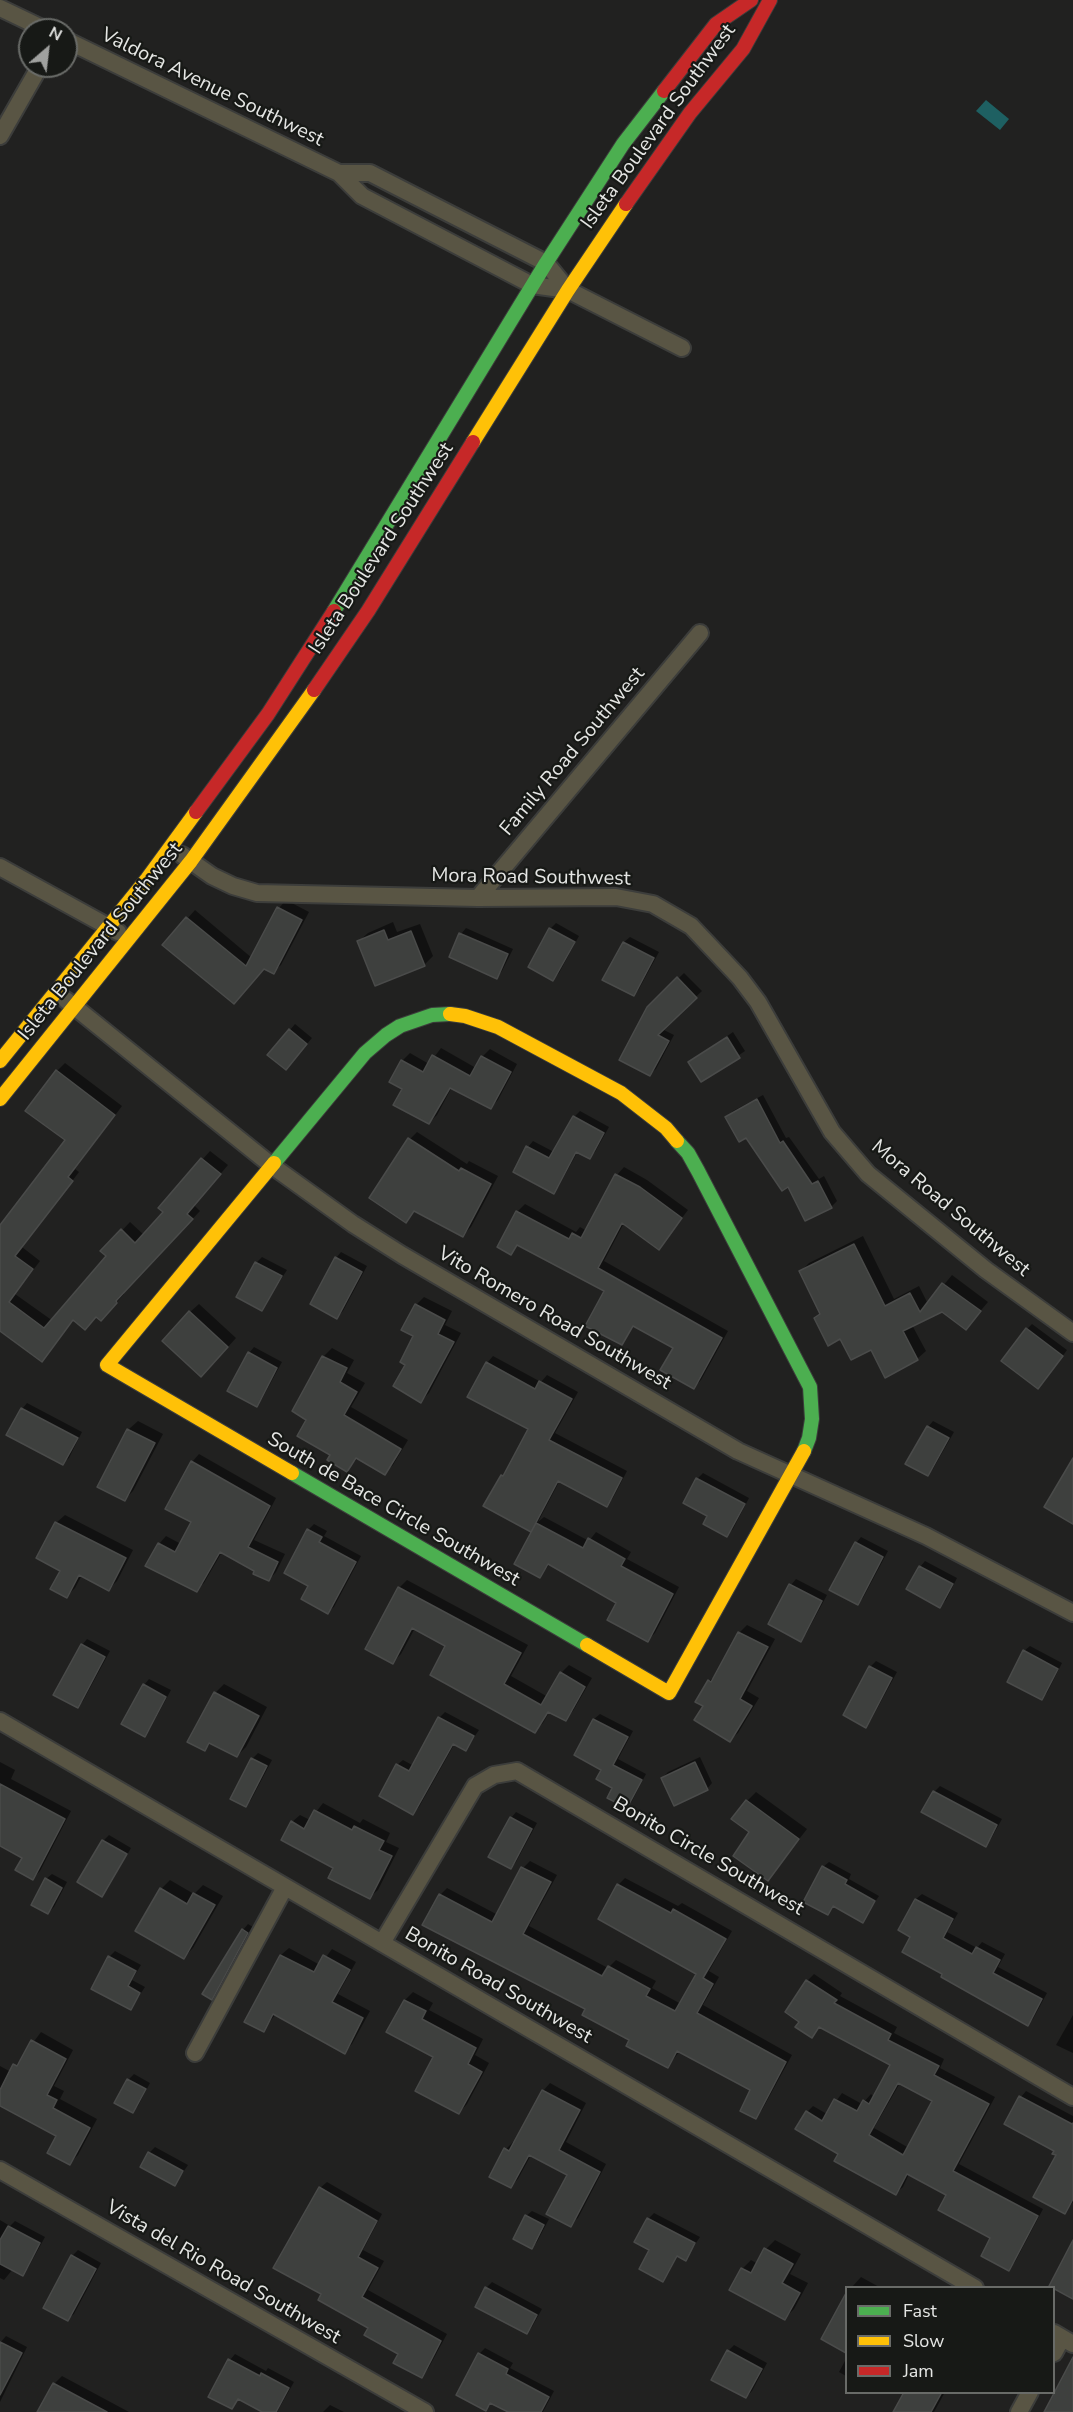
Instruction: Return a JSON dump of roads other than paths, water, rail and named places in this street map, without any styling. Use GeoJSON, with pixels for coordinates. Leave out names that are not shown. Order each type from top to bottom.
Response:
{"type":"FeatureCollection","features":[{"type":"Feature","properties":{"kind":"main road","name":"Isleta Boulevard Southwest"},"geometry":{"type":"LineString","coordinates":[[0,1061],[171,847],[268,714],[302,663],[532,285],[623,144],[716,24],[751,0]]}},
{"type":"Feature","properties":{"kind":"main road","name":"Isleta Boulevard Southwest"},"geometry":{"type":"LineString","coordinates":[[0,1099],[191,861],[295,718],[368,611],[568,290],[652,165],[690,113],[743,49],[770,0]]}},
{"type":"Feature","properties":{"kind":"main road"},"geometry":{"type":"LineString","coordinates":[[272,1165],[376,1042],[400,1026],[432,1015],[465,1016],[498,1027],[621,1093],[666,1128],[688,1153],[801,1366],[810,1387],[813,1419],[809,1438],[792,1477]]}},
{"type":"Feature","properties":{"kind":"main road","name":"South de Bace Circle Southwest"},"geometry":{"type":"LineString","coordinates":[[272,1165],[106,1365],[669,1693],[792,1477]]}},
{"type":"Feature","properties":{"kind":"street"},"geometry":{"type":"LineString","coordinates":[[0,8],[21,18]]}},
{"type":"Feature","properties":{"kind":"street","name":"Valdora Avenue Southwest"},"geometry":{"type":"LineString","coordinates":[[78,46],[339,173],[362,196],[532,285],[568,290],[682,348]]}},
{"type":"Feature","properties":{"kind":"street"},"geometry":{"type":"LineString","coordinates":[[0,136],[33,78]]}},
{"type":"Feature","properties":{"kind":"street","name":"Valdora Avenue Southwest"},"geometry":{"type":"LineString","coordinates":[[339,173],[370,173],[546,263],[568,290]]}},
{"type":"Feature","properties":{"kind":"street","name":"Family Road Southwest"},"geometry":{"type":"LineString","coordinates":[[477,898],[700,633]]}},
{"type":"Feature","properties":{"kind":"street","name":"Mora Road Southwest"},"geometry":{"type":"LineString","coordinates":[[171,847],[233,886],[257,893],[477,898],[616,897],[653,904],[691,926],[740,978],[758,1002],[832,1132],[868,1174],[986,1270],[1073,1333]]}},
{"type":"Feature","properties":{"kind":"street"},"geometry":{"type":"LineString","coordinates":[[0,867],[129,939]]}},
{"type":"Feature","properties":{"kind":"street","name":"Vito Romero Road Southwest"},"geometry":{"type":"LineString","coordinates":[[56,992],[272,1165],[353,1224],[402,1255],[738,1451],[926,1536],[1073,1613]]}},
{"type":"Feature","properties":{"kind":"street","name":"Bonito Road Southwest"},"geometry":{"type":"LineString","coordinates":[[0,1721],[972,2286]]}},
{"type":"Feature","properties":{"kind":"street","name":"Bonito Circle Southwest"},"geometry":{"type":"LineString","coordinates":[[382,1943],[475,1786],[494,1775],[517,1771],[1073,2097]]}},
{"type":"Feature","properties":{"kind":"street"},"geometry":{"type":"LineString","coordinates":[[195,2053],[285,1887]]}},
{"type":"Feature","properties":{"kind":"street","name":"Vista del Rio Road Southwest"},"geometry":{"type":"LineString","coordinates":[[0,2170],[425,2412]]}},
{"type":"Feature","properties":{"kind":"street"},"geometry":{"type":"LineString","coordinates":[[1019,2412],[1029,2394]]}},
{"type":"Feature","properties":{"kind":"water"},"geometry":{"type":"Polygon","coordinates":[[[986,100],[1009,119],[1000,130],[976,111],[986,100]]]}}]}
